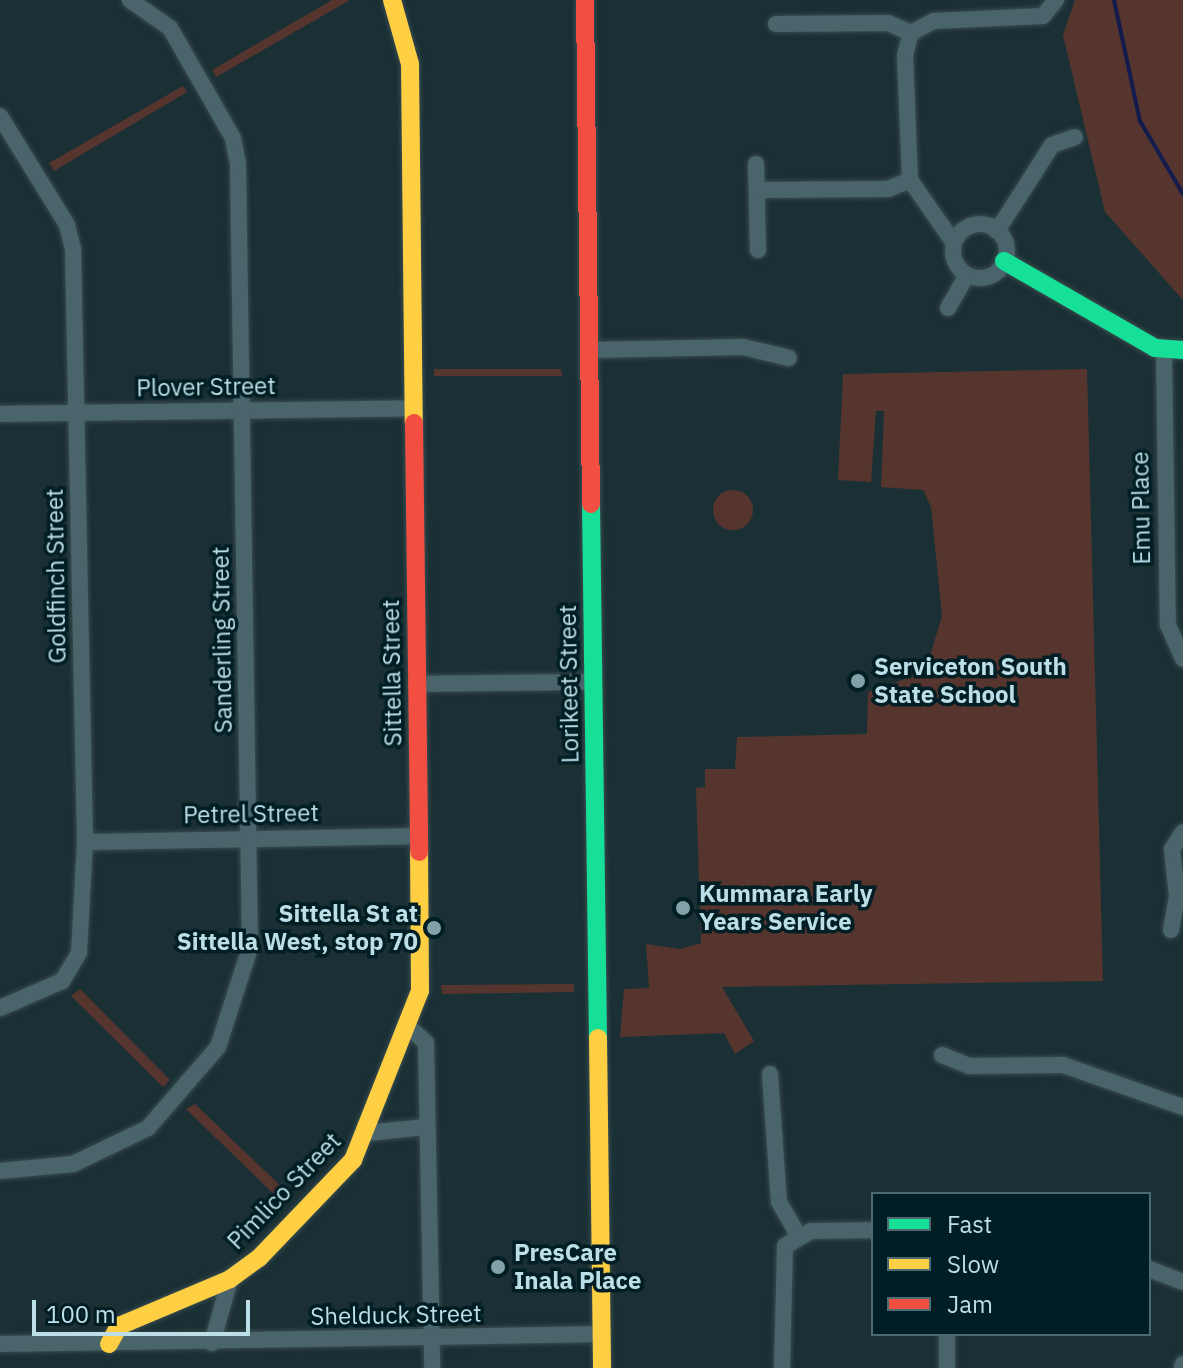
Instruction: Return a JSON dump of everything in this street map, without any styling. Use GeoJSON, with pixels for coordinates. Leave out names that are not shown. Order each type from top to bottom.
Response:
{"type":"FeatureCollection","features":[{"type":"Feature","properties":{"kind":"street","name":"Sanderling Street"},"geometry":{"type":"LineString","coordinates":[[0,1171],[73,1164],[129,1141],[204,1069],[245,977],[250,837],[233,138],[170,28],[130,0]]}},
{"type":"Feature","properties":{"kind":"street","name":"Sittella Street"},"geometry":{"type":"LineString","coordinates":[[392,0],[410,64],[421,984],[409,1027]]}},
{"type":"Feature","properties":{"kind":"street","name":"Lorikeet Street"},"geometry":{"type":"LineString","coordinates":[[585,0],[602,1368]]}},
{"type":"Feature","properties":{"kind":"street"},"geometry":{"type":"LineString","coordinates":[[1004,261],[987,277],[967,275],[954,259],[954,243],[910,180],[905,55],[911,33],[934,21],[1043,16],[1056,0]]}},
{"type":"Feature","properties":{"kind":"street"},"geometry":{"type":"LineString","coordinates":[[776,24],[888,23],[911,33]]}},
{"type":"Feature","properties":{"kind":"street","name":"Goldfinch Street"},"geometry":{"type":"LineString","coordinates":[[0,116],[67,225],[73,249],[85,842],[79,953],[62,981],[0,1008]]}},
{"type":"Feature","properties":{"kind":"street"},"geometry":{"type":"LineString","coordinates":[[1075,137],[1052,145],[997,231],[1004,261],[1164,352],[1183,350]]}},
{"type":"Feature","properties":{"kind":"street"},"geometry":{"type":"LineString","coordinates":[[756,164],[758,250]]}},
{"type":"Feature","properties":{"kind":"street"},"geometry":{"type":"LineString","coordinates":[[758,190],[888,189],[910,180]]}},
{"type":"Feature","properties":{"kind":"street"},"geometry":{"type":"LineString","coordinates":[[954,243],[973,225],[997,231]]}},
{"type":"Feature","properties":{"kind":"street"},"geometry":{"type":"LineString","coordinates":[[948,308],[967,275]]}},
{"type":"Feature","properties":{"kind":"street"},"geometry":{"type":"LineString","coordinates":[[589,350],[743,347],[789,358]]}},
{"type":"Feature","properties":{"kind":"street","name":"Emu Place"},"geometry":{"type":"LineString","coordinates":[[1164,352],[1168,625],[1183,659]]}},
{"type":"Feature","properties":{"kind":"street","name":"Plover Street"},"geometry":{"type":"LineString","coordinates":[[0,414],[412,408]]}},
{"type":"Feature","properties":{"kind":"street"},"geometry":{"type":"LineString","coordinates":[[416,684],[592,682]]}},
{"type":"Feature","properties":{"kind":"street"},"geometry":{"type":"LineString","coordinates":[[1171,930],[1177,897],[1172,849],[1183,832]]}},
{"type":"Feature","properties":{"kind":"street","name":"Petrel Street"},"geometry":{"type":"LineString","coordinates":[[85,842],[418,836]]}},
{"type":"Feature","properties":{"kind":"street"},"geometry":{"type":"LineString","coordinates":[[409,1027],[426,1043],[434,1338],[432,1368]]}},
{"type":"Feature","properties":{"kind":"street","name":"Pimlico Street"},"geometry":{"type":"LineString","coordinates":[[109,1344],[119,1326],[230,1279],[353,1160],[367,1133],[409,1027]]}},
{"type":"Feature","properties":{"kind":"street"},"geometry":{"type":"LineString","coordinates":[[942,1055],[969,1066],[1063,1065],[1183,1107]]}},
{"type":"Feature","properties":{"kind":"street"},"geometry":{"type":"LineString","coordinates":[[770,1074],[779,1202],[799,1236]]}},
{"type":"Feature","properties":{"kind":"street","name":"Pimlico Street"},"geometry":{"type":"LineString","coordinates":[[367,1133],[426,1127]]}},
{"type":"Feature","properties":{"kind":"street"},"geometry":{"type":"LineString","coordinates":[[782,1368],[787,1315],[780,1262],[799,1236],[871,1230]]}},
{"type":"Feature","properties":{"kind":"street"},"geometry":{"type":"LineString","coordinates":[[1151,1270],[1183,1282]]}},
{"type":"Feature","properties":{"kind":"street","name":"Pimlico Street"},"geometry":{"type":"LineString","coordinates":[[212,1343],[230,1279]]}},
{"type":"Feature","properties":{"kind":"street","name":"Shelduck Street"},"geometry":{"type":"LineString","coordinates":[[0,1344],[212,1343],[602,1334]]}},
{"type":"Feature","properties":{"kind":"street"},"geometry":{"type":"LineString","coordinates":[[947,1336],[947,1368]]}},
{"type":"Feature","properties":{"kind":"shaded area"},"geometry":{"type":"Polygon","coordinates":[[[332,0],[350,0],[216,77],[212,70],[332,0]]]}},
{"type":"Feature","properties":{"kind":"shaded area"},"geometry":{"type":"Polygon","coordinates":[[[1075,0],[1183,0],[1183,300],[1105,212],[1063,35],[1075,0]]]}},
{"type":"Feature","properties":{"kind":"shaded area"},"geometry":{"type":"Polygon","coordinates":[[[183,86],[187,92],[54,171],[49,163],[183,86]]]}},
{"type":"Feature","properties":{"kind":"shaded area"},"geometry":{"type":"Polygon","coordinates":[[[434,369],[561,369],[562,376],[434,376],[434,369]]]}},
{"type":"Feature","properties":{"kind":"shaded area"},"geometry":{"type":"Polygon","coordinates":[[[1087,369],[1103,981],[722,987],[754,1041],[735,1054],[724,1033],[620,1037],[624,989],[649,988],[646,944],[680,949],[701,943],[696,788],[705,787],[705,769],[735,769],[737,737],[867,734],[868,692],[925,672],[942,616],[931,507],[923,490],[881,487],[884,411],[876,411],[871,482],[838,480],[843,374],[1087,369]]]}},
{"type":"Feature","properties":{"kind":"shaded area"},"geometry":{"type":"Polygon","coordinates":[[[733,490],[747,496],[753,510],[747,524],[733,530],[719,524],[713,510],[719,496],[733,490]]]}},
{"type":"Feature","properties":{"kind":"shaded area"},"geometry":{"type":"Polygon","coordinates":[[[574,984],[574,992],[442,994],[441,985],[574,984]]]}},
{"type":"Feature","properties":{"kind":"shaded area"},"geometry":{"type":"Polygon","coordinates":[[[80,989],[170,1080],[163,1087],[71,996],[80,989]]]}},
{"type":"Feature","properties":{"kind":"shaded area"},"geometry":{"type":"Polygon","coordinates":[[[195,1104],[291,1196],[283,1203],[186,1109],[195,1104]]]}},
{"type":"Feature","properties":{"kind":"waterway"},"geometry":{"type":"LineString","coordinates":[[1114,0],[1140,121],[1183,194]]}},
{"type":"Feature","properties":{"kind":"traffic: fast"},"geometry":{"type":"LineString","coordinates":[[1004,261],[1155,348],[1183,350]]}},
{"type":"Feature","properties":{"kind":"traffic: fast"},"geometry":{"type":"LineString","coordinates":[[591,504],[598,1038]]}},
{"type":"Feature","properties":{"kind":"traffic: slow"},"geometry":{"type":"LineString","coordinates":[[392,0],[410,64],[414,423]]}},
{"type":"Feature","properties":{"kind":"traffic: slow"},"geometry":{"type":"LineString","coordinates":[[109,1344],[119,1326],[230,1279],[259,1258],[353,1160],[420,991],[419,852]]}},
{"type":"Feature","properties":{"kind":"traffic: slow"},"geometry":{"type":"LineString","coordinates":[[598,1038],[602,1368]]}},
{"type":"Feature","properties":{"kind":"traffic: jam"},"geometry":{"type":"LineString","coordinates":[[585,0],[591,504]]}},
{"type":"Feature","properties":{"kind":"traffic: jam"},"geometry":{"type":"LineString","coordinates":[[414,423],[419,852]]}},
{"type":"Feature","properties":{"kind":"place","name":"Serviceton South State School"},"geometry":{"type":"Point","coordinates":[858,681]}},
{"type":"Feature","properties":{"kind":"place","name":"Kummara Early Years Service"},"geometry":{"type":"Point","coordinates":[683,908]}},
{"type":"Feature","properties":{"kind":"place","name":"Sittella St at Sittella West, stop 70"},"geometry":{"type":"Point","coordinates":[434,928]}},
{"type":"Feature","properties":{"kind":"place","name":"PresCare Inala Place"},"geometry":{"type":"Point","coordinates":[498,1267]}}]}
